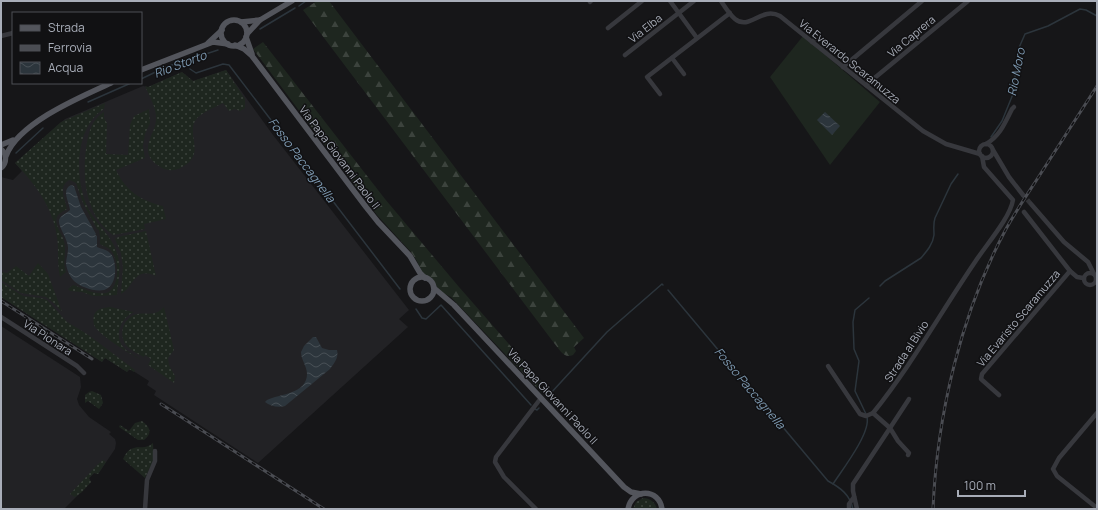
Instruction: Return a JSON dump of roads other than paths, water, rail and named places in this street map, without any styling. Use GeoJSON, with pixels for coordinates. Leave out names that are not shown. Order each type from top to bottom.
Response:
{"type":"FeatureCollection","features":[{"type":"Feature","properties":{"kind":"main road"},"geometry":{"type":"LineString","coordinates":[[142,70],[204,45],[217,42],[235,45],[242,43],[260,20],[292,1]]}},
{"type":"Feature","properties":{"kind":"main road"},"geometry":{"type":"LineString","coordinates":[[228,44],[222,37],[222,30],[224,25],[229,21],[236,20],[241,22],[260,20]]}},
{"type":"Feature","properties":{"kind":"main road"},"geometry":{"type":"LineString","coordinates":[[241,22],[246,27],[247,36]]}},
{"type":"Feature","properties":{"kind":"main road"},"geometry":{"type":"LineString","coordinates":[[204,45],[222,30]]}},
{"type":"Feature","properties":{"kind":"main road","name":"Via Papa Giovanni Paolo II"},"geometry":{"type":"LineString","coordinates":[[247,36],[252,56]]}},
{"type":"Feature","properties":{"kind":"main road","name":"Via Papa Giovanni Paolo II"},"geometry":{"type":"LineString","coordinates":[[235,45],[244,49],[252,56],[366,207],[410,256],[420,273],[425,278]]}},
{"type":"Feature","properties":{"kind":"main road"},"geometry":{"type":"LineString","coordinates":[[1,145],[15,139],[45,117],[72,101],[109,84]]}},
{"type":"Feature","properties":{"kind":"main road"},"geometry":{"type":"LineString","coordinates":[[1,168],[5,162],[10,146],[15,139]]}},
{"type":"Feature","properties":{"kind":"main road"},"geometry":{"type":"LineString","coordinates":[[1,149],[6,156]]}},
{"type":"Feature","properties":{"kind":"main road"},"geometry":{"type":"LineString","coordinates":[[416,266],[417,272],[410,290],[413,297],[422,302],[430,298],[441,297],[450,301]]}},
{"type":"Feature","properties":{"kind":"main road"},"geometry":{"type":"LineString","coordinates":[[414,281],[420,278],[425,278],[432,282],[434,293],[430,298]]}},
{"type":"Feature","properties":{"kind":"main road","name":"Via Papa Giovanni Paolo II"},"geometry":{"type":"LineString","coordinates":[[434,288],[450,301],[624,488],[627,494],[628,507]]}},
{"type":"Feature","properties":{"kind":"main road","name":"Via Papa Giovanni Paolo II"},"geometry":{"type":"LineString","coordinates":[[624,488],[631,492],[656,497],[660,502],[662,509]]}},
{"type":"Feature","properties":{"kind":"main road"},"geometry":{"type":"LineString","coordinates":[[628,507],[633,498],[641,494]]}},
{"type":"Feature","properties":{"kind":"street"},"geometry":{"type":"LineString","coordinates":[[608,28],[642,1]]}},
{"type":"Feature","properties":{"kind":"street"},"geometry":{"type":"LineString","coordinates":[[670,1],[697,38]]}},
{"type":"Feature","properties":{"kind":"street","name":"Via Elba"},"geometry":{"type":"LineString","coordinates":[[625,55],[694,1]]}},
{"type":"Feature","properties":{"kind":"street","name":"Via Everardo Scaramuzza"},"geometry":{"type":"LineString","coordinates":[[721,1],[737,20],[745,22],[764,14],[774,13],[785,19],[930,136],[946,144],[972,151]]}},
{"type":"Feature","properties":{"kind":"street"},"geometry":{"type":"LineString","coordinates":[[844,67],[922,1]]}},
{"type":"Feature","properties":{"kind":"street","name":"Via Caprera"},"geometry":{"type":"LineString","coordinates":[[866,85],[968,1]]}},
{"type":"Feature","properties":{"kind":"street"},"geometry":{"type":"LineString","coordinates":[[660,94],[647,78],[730,13]]}},
{"type":"Feature","properties":{"kind":"street"},"geometry":{"type":"LineString","coordinates":[[1,36],[12,33]]}},
{"type":"Feature","properties":{"kind":"street"},"geometry":{"type":"LineString","coordinates":[[812,42],[818,36]]}},
{"type":"Feature","properties":{"kind":"street"},"geometry":{"type":"LineString","coordinates":[[672,58],[684,74]]}},
{"type":"Feature","properties":{"kind":"street"},"geometry":{"type":"LineString","coordinates":[[96,84],[98,89]]}},
{"type":"Feature","properties":{"kind":"street"},"geometry":{"type":"LineString","coordinates":[[972,151],[993,140],[1003,128],[1014,107]]}},
{"type":"Feature","properties":{"kind":"street"},"geometry":{"type":"LineString","coordinates":[[985,156],[992,148],[993,140]]}},
{"type":"Feature","properties":{"kind":"street"},"geometry":{"type":"LineString","coordinates":[[986,144],[992,148],[1009,177],[1023,195]]}},
{"type":"Feature","properties":{"kind":"street"},"geometry":{"type":"LineString","coordinates":[[980,148],[985,156]]}},
{"type":"Feature","properties":{"kind":"street"},"geometry":{"type":"LineString","coordinates":[[972,151],[985,156],[998,157]]}},
{"type":"Feature","properties":{"kind":"street","name":"Strada al Bivio"},"geometry":{"type":"LineString","coordinates":[[870,415],[903,373],[1007,215],[1013,200],[986,169],[985,156]]}},
{"type":"Feature","properties":{"kind":"street"},"geometry":{"type":"LineString","coordinates":[[1031,204],[1064,242],[1090,264],[1096,277]]}},
{"type":"Feature","properties":{"kind":"street","name":"Via Evaristo Scaramuzza"},"geometry":{"type":"LineString","coordinates":[[1024,212],[1070,270],[1078,277],[1083,278],[1086,284],[1095,286],[1096,277]]}},
{"type":"Feature","properties":{"kind":"street"},"geometry":{"type":"LineString","coordinates":[[1083,278],[1087,273],[1090,264]]}},
{"type":"Feature","properties":{"kind":"street","name":"Via Evaristo Scaramuzza"},"geometry":{"type":"LineString","coordinates":[[999,395],[981,379],[982,374],[1070,270]]}},
{"type":"Feature","properties":{"kind":"street"},"geometry":{"type":"LineString","coordinates":[[1087,273],[1091,273],[1096,277]]}},
{"type":"Feature","properties":{"kind":"street","name":"Via Pionara"},"geometry":{"type":"LineString","coordinates":[[1,317],[77,366],[84,373]]}},
{"type":"Feature","properties":{"kind":"street"},"geometry":{"type":"LineString","coordinates":[[828,366],[860,414],[870,415],[890,428],[898,441],[910,452],[908,455]]}},
{"type":"Feature","properties":{"kind":"street"},"geometry":{"type":"LineString","coordinates":[[536,509],[504,477],[495,462],[496,457],[541,398]]}},
{"type":"Feature","properties":{"kind":"street"},"geometry":{"type":"LineString","coordinates":[[849,509],[855,481],[909,399]]}},
{"type":"Feature","properties":{"kind":"street"},"geometry":{"type":"LineString","coordinates":[[1097,413],[1059,458],[1053,469],[1057,476],[1097,508]]}},
{"type":"Feature","properties":{"kind":"street"},"geometry":{"type":"LineString","coordinates":[[145,509],[146,480],[155,461],[155,451]]}},
{"type":"Feature","properties":{"kind":"street"},"geometry":{"type":"LineString","coordinates":[[852,499],[857,509]]}},
{"type":"Feature","properties":{"kind":"water"},"geometry":{"type":"Polygon","coordinates":[[[825,112],[840,126],[832,135],[817,120],[825,112]]]}},
{"type":"Feature","properties":{"kind":"water"},"geometry":{"type":"Polygon","coordinates":[[[71,185],[74,186],[81,207],[96,234],[95,235],[97,236],[97,247],[111,254],[113,258],[115,272],[113,281],[105,290],[91,289],[77,284],[67,269],[66,264],[68,245],[59,221],[61,217],[70,210],[66,190],[71,185]]]}},
{"type":"Feature","properties":{"kind":"water"},"geometry":{"type":"Polygon","coordinates":[[[313,337],[316,337],[322,348],[337,350],[337,358],[330,369],[285,406],[280,407],[269,405],[265,402],[267,400],[292,392],[302,386],[306,381],[306,368],[301,352],[304,346],[313,337]]]}},
{"type":"Feature","properties":{"kind":"waterway","name":"Rio Storto"},"geometry":{"type":"LineString","coordinates":[[299,6],[306,1]]}},
{"type":"Feature","properties":{"kind":"waterway","name":"Rio Storto"},"geometry":{"type":"LineString","coordinates":[[260,29],[295,8]]}},
{"type":"Feature","properties":{"kind":"waterway","name":"Rio Moro"},"geometry":{"type":"LineString","coordinates":[[991,137],[1002,121],[1013,94],[1018,50],[1025,34],[1048,26],[1080,9],[1086,10],[1097,16]]}},
{"type":"Feature","properties":{"kind":"waterway","name":"Rio Storto"},"geometry":{"type":"LineString","coordinates":[[142,79],[166,67],[218,50]]}},
{"type":"Feature","properties":{"kind":"waterway","name":"Fosso Paccagnella"},"geometry":{"type":"LineString","coordinates":[[190,69],[196,73],[223,64],[229,65],[400,289]]}},
{"type":"Feature","properties":{"kind":"waterway","name":"Rio Storto"},"geometry":{"type":"LineString","coordinates":[[88,102],[129,84]]}},
{"type":"Feature","properties":{"kind":"waterway","name":"Rio Storto"},"geometry":{"type":"LineString","coordinates":[[16,153],[43,128]]}},
{"type":"Feature","properties":{"kind":"waterway","name":"Rio Moro"},"geometry":{"type":"LineString","coordinates":[[880,286],[885,281],[921,258],[927,250],[934,235],[935,218],[951,184],[958,174]]}},
{"type":"Feature","properties":{"kind":"waterway","name":"Fosso Paccagnella"},"geometry":{"type":"LineString","coordinates":[[550,394],[607,332],[662,284],[663,285]]}},
{"type":"Feature","properties":{"kind":"waterway","name":"Fosso Paccagnella"},"geometry":{"type":"LineString","coordinates":[[668,290],[828,481],[841,489],[847,496],[853,509]]}},
{"type":"Feature","properties":{"kind":"waterway","name":"Rio Moro"},"geometry":{"type":"LineString","coordinates":[[866,414],[855,391],[859,361],[854,349],[853,322],[855,310],[869,298]]}},
{"type":"Feature","properties":{"kind":"waterway","name":"Fosso Paccagnella"},"geometry":{"type":"LineString","coordinates":[[416,309],[422,318],[426,319],[441,305],[531,405]]}},
{"type":"Feature","properties":{"kind":"waterway","name":"Fosso Paccagnella"},"geometry":{"type":"LineString","coordinates":[[535,409],[537,410],[539,408]]}},
{"type":"Feature","properties":{"kind":"waterway","name":"Rio Moro"},"geometry":{"type":"LineString","coordinates":[[833,484],[860,442],[865,432],[867,417]]}},
{"type":"Feature","properties":{"kind":"tunnel"},"geometry":{"type":"LineString","coordinates":[[1023,195],[1031,204]]}},
{"type":"Feature","properties":{"kind":"railway"},"geometry":{"type":"LineString","coordinates":[[933,509],[935,473],[946,401],[954,365],[976,295],[990,261],[1010,222],[1097,86]]}},
{"type":"Feature","properties":{"kind":"railway"},"geometry":{"type":"LineString","coordinates":[[1,301],[92,359]]}},
{"type":"Feature","properties":{"kind":"railway"},"geometry":{"type":"LineString","coordinates":[[161,404],[324,509]]}}]}
